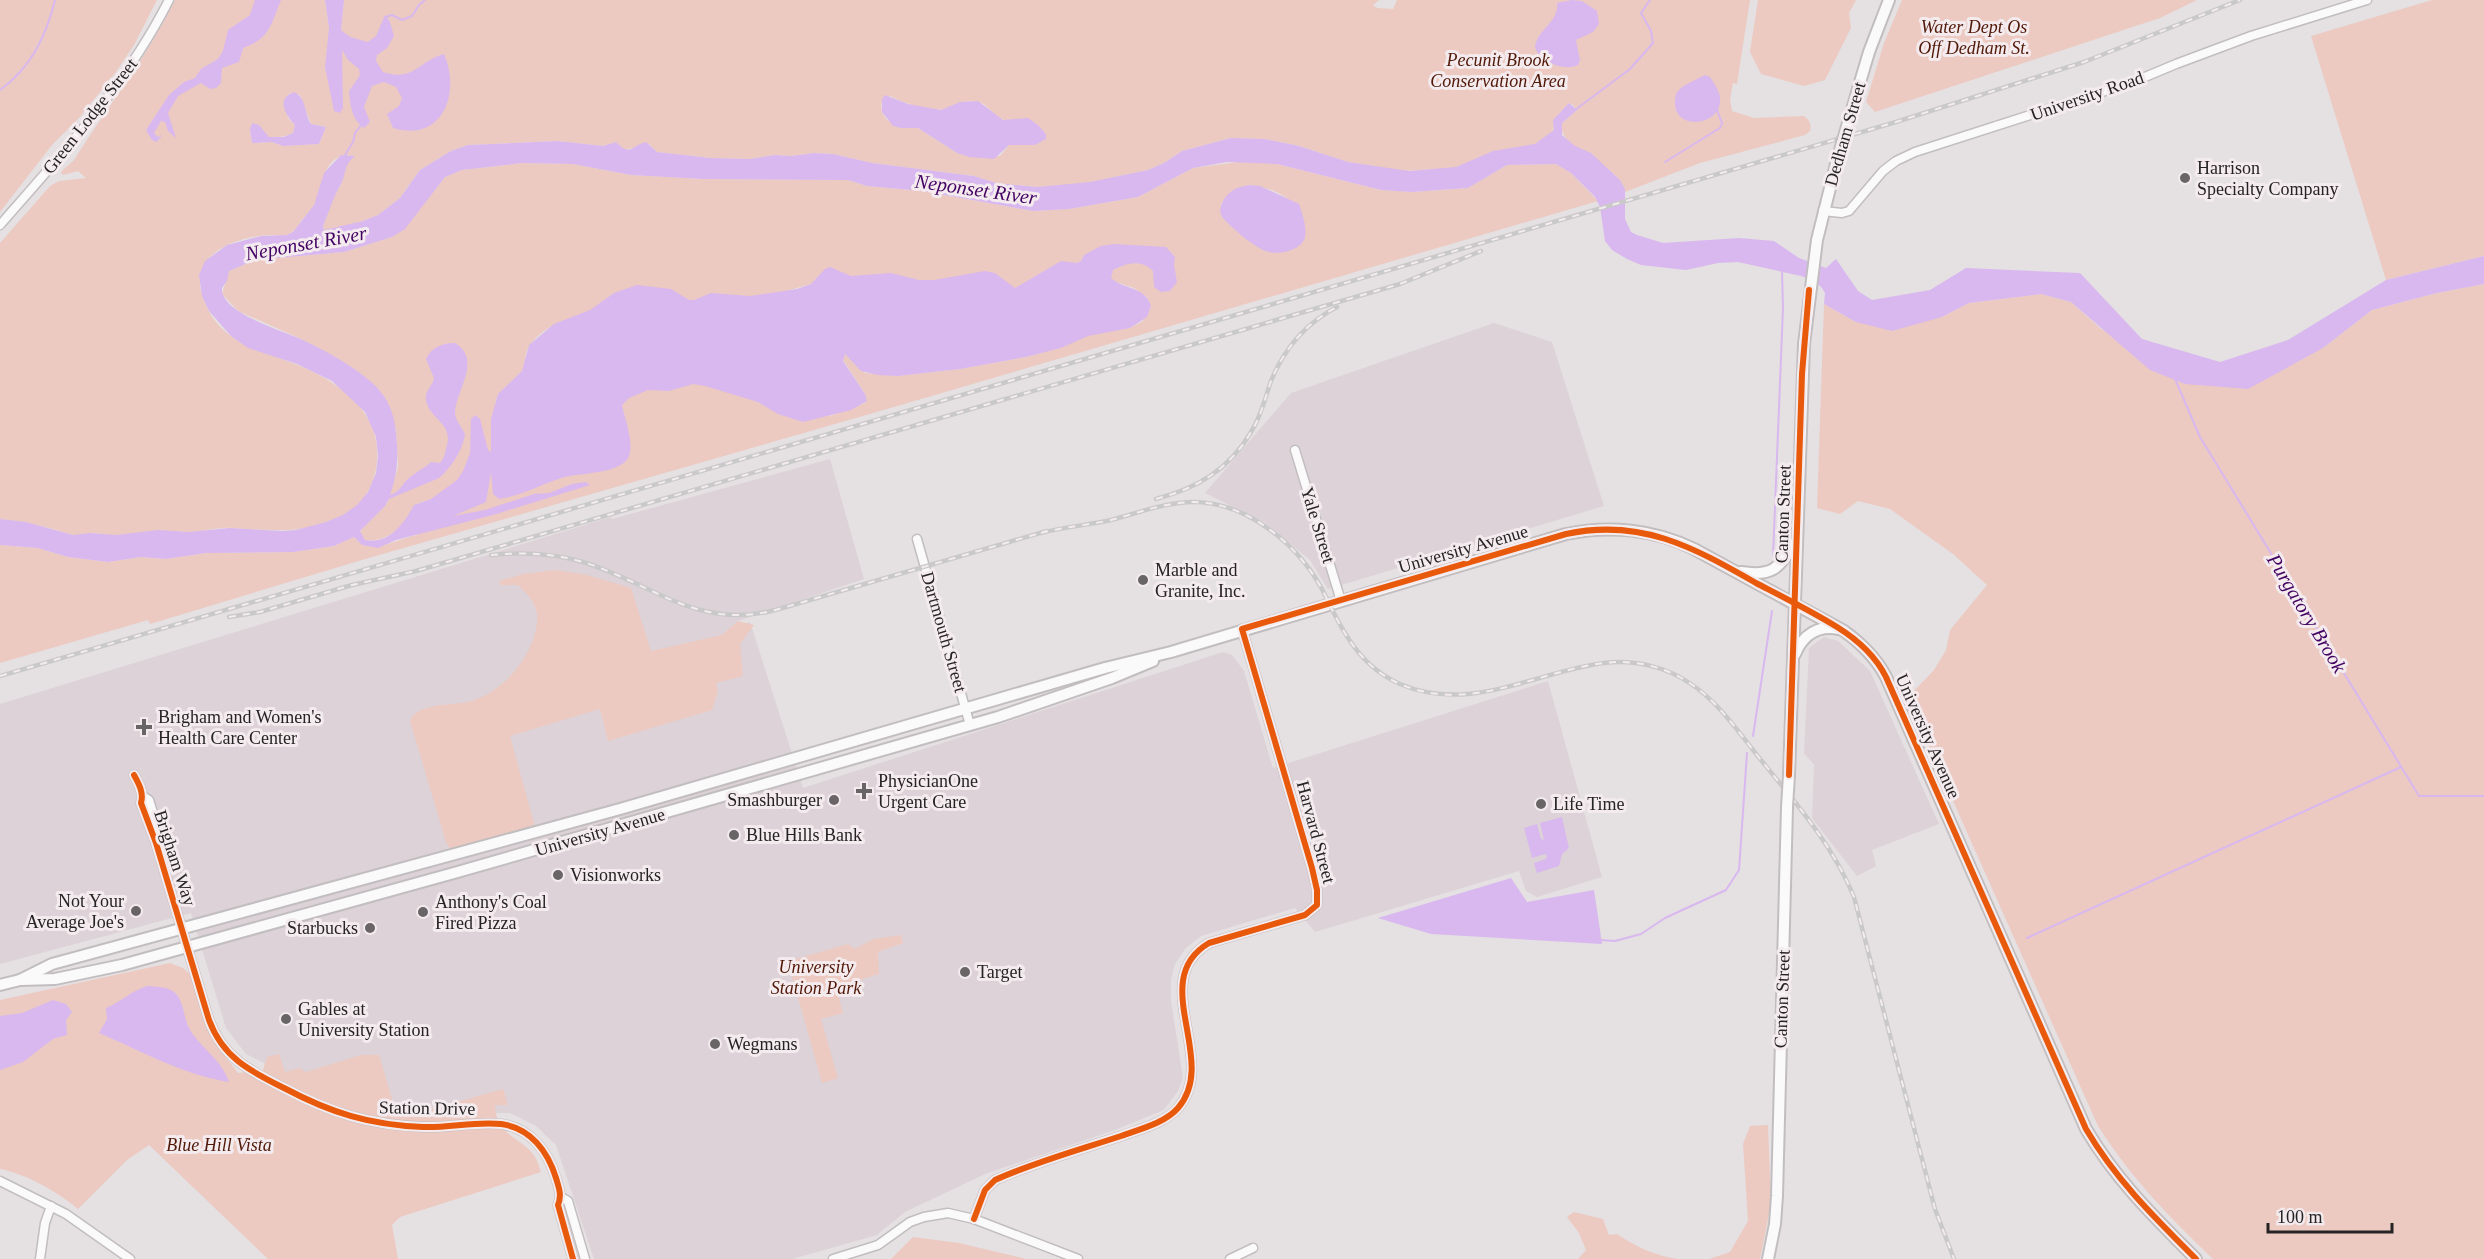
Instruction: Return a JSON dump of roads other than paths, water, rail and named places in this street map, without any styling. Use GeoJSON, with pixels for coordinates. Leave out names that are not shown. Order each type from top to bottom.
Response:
{"type":"FeatureCollection","features":[{"type":"Feature","properties":{"kind":"main road","name":"Dedham Street"},"geometry":{"type":"LineString","coordinates":[[1812,272],[1823,211],[1836,164],[1871,46],[1889,0]]}},
{"type":"Feature","properties":{"kind":"main road","name":"Canton Street"},"geometry":{"type":"LineString","coordinates":[[1768,1259],[1775,1224],[1777,1196],[1787,807],[1796,604],[1802,374],[1812,272]]}},
{"type":"Feature","properties":{"kind":"main road","name":"University Avenue"},"geometry":{"type":"LineString","coordinates":[[20,980],[52,964],[620,809],[1112,666],[1171,652],[1566,534],[1598,529],[1642,532],[1673,540],[1734,570],[1844,631],[1867,650],[1886,677],[2086,1129],[2103,1158],[2128,1190],[2196,1259]]}},
{"type":"Feature","properties":{"kind":"main road"},"geometry":{"type":"LineString","coordinates":[[1734,570],[1755,574],[1772,572],[1781,564],[1797,540]]}},
{"type":"Feature","properties":{"kind":"main road"},"geometry":{"type":"LineString","coordinates":[[1794,657],[1800,643],[1812,632],[1827,628],[1844,631]]}},
{"type":"Feature","properties":{"kind":"main road","name":"University Avenue"},"geometry":{"type":"LineString","coordinates":[[0,985],[20,980],[55,979],[188,948],[970,725],[1118,675],[1171,652]]}},
{"type":"Feature","properties":{"kind":"street","name":"Green Lodge Street"},"geometry":{"type":"LineString","coordinates":[[0,225],[110,97],[145,44],[169,0]]}},
{"type":"Feature","properties":{"kind":"street","name":"University Road"},"geometry":{"type":"LineString","coordinates":[[1823,211],[1838,213],[1849,211],[1883,171],[1915,152],[2133,82],[2176,63],[2251,36],[2367,0]]}},
{"type":"Feature","properties":{"kind":"street","name":"Yale Street"},"geometry":{"type":"LineString","coordinates":[[1296,450],[1341,601]]}},
{"type":"Feature","properties":{"kind":"street","name":"Dartmouth Street"},"geometry":{"type":"LineString","coordinates":[[917,539],[970,725]]}},
{"type":"Feature","properties":{"kind":"street","name":"Harvard Street"},"geometry":{"type":"LineString","coordinates":[[974,1219],[985,1190],[995,1180],[1147,1126],[1173,1113],[1185,1098],[1192,1080],[1192,1060],[1181,986],[1189,962],[1197,952],[1209,944],[1305,915],[1317,905],[1317,890],[1312,868],[1242,630]]}},
{"type":"Feature","properties":{"kind":"street","name":"Brigham Way"},"geometry":{"type":"LineString","coordinates":[[134,775],[143,796],[141,803],[183,930]]}},
{"type":"Feature","properties":{"kind":"street","name":"Station Drive"},"geometry":{"type":"LineString","coordinates":[[183,930],[214,1033],[227,1052],[243,1067],[314,1103],[364,1121],[423,1127],[501,1124],[519,1129],[543,1149],[554,1170],[561,1197],[558,1204],[573,1259]]}},
{"type":"Feature","properties":{"kind":"street"},"geometry":{"type":"LineString","coordinates":[[0,1181],[51,1206],[101,1237],[130,1259]]}},
{"type":"Feature","properties":{"kind":"street","name":"Station Drive"},"geometry":{"type":"LineString","coordinates":[[561,1197],[568,1201],[585,1259]]}},
{"type":"Feature","properties":{"kind":"street"},"geometry":{"type":"LineString","coordinates":[[40,1259],[45,1220],[51,1206]]}},
{"type":"Feature","properties":{"kind":"street"},"geometry":{"type":"LineString","coordinates":[[833,1259],[878,1245],[910,1222],[948,1213],[974,1219],[1078,1259]]}},
{"type":"Feature","properties":{"kind":"street"},"geometry":{"type":"LineString","coordinates":[[1230,1259],[1252,1248]]}},
{"type":"Feature","properties":{"kind":"water"},"geometry":{"type":"Polygon","coordinates":[[[255,0],[281,0],[268,30],[259,40],[243,48],[239,62],[222,68],[221,83],[216,88],[210,89],[201,83],[178,96],[168,113],[176,138],[168,131],[165,122],[161,121],[154,133],[158,137],[162,135],[157,142],[152,140],[146,130],[169,95],[184,82],[195,78],[201,69],[218,59],[223,51],[228,30],[250,15],[255,0]]]}},
{"type":"Feature","properties":{"kind":"water"},"geometry":{"type":"Polygon","coordinates":[[[325,0],[344,0],[341,30],[350,37],[368,42],[376,36],[385,15],[390,22],[394,36],[387,48],[377,55],[376,61],[383,72],[410,73],[444,54],[449,69],[449,99],[444,111],[436,121],[424,128],[410,131],[393,128],[387,114],[399,106],[402,98],[396,87],[384,82],[372,86],[364,107],[370,122],[364,128],[360,125],[354,116],[349,96],[349,91],[360,75],[359,69],[348,60],[342,50],[343,108],[340,113],[334,111],[325,67],[329,28],[325,0]]]}},
{"type":"Feature","properties":{"kind":"water"},"geometry":{"type":"Polygon","coordinates":[[[1582,1],[1597,11],[1599,24],[1593,32],[1576,40],[1580,60],[1578,65],[1559,66],[1541,56],[1535,46],[1540,34],[1555,15],[1557,3],[1582,1]]]}},
{"type":"Feature","properties":{"kind":"water"},"geometry":{"type":"Polygon","coordinates":[[[1705,75],[1710,77],[1718,90],[1719,107],[1714,115],[1698,122],[1682,118],[1677,112],[1676,95],[1682,87],[1705,75]]]}},
{"type":"Feature","properties":{"kind":"water"},"geometry":{"type":"Polygon","coordinates":[[[294,92],[301,98],[311,124],[326,127],[319,144],[283,146],[272,142],[252,143],[250,129],[252,123],[259,125],[269,137],[284,137],[293,133],[295,125],[288,117],[284,103],[288,95],[294,92]]]}},
{"type":"Feature","properties":{"kind":"water"},"geometry":{"type":"Polygon","coordinates":[[[885,95],[908,104],[941,110],[960,102],[978,101],[1003,120],[1028,118],[1046,134],[1046,139],[1035,145],[1009,145],[994,159],[969,157],[957,153],[918,128],[893,126],[882,112],[882,99],[885,95]]]}},
{"type":"Feature","properties":{"kind":"water","name":"Neponset River"},"geometry":{"type":"Polygon","coordinates":[[[1569,103],[1577,110],[1562,123],[1562,135],[1575,146],[1591,153],[1620,180],[1625,189],[1625,219],[1631,232],[1663,243],[1739,238],[1774,241],[1799,258],[1826,268],[1836,259],[1858,291],[1872,300],[1930,290],[1966,268],[2080,273],[2142,339],[2220,362],[2288,340],[2386,280],[2484,256],[2484,284],[2437,293],[2372,310],[2323,348],[2248,389],[2185,384],[2150,370],[2071,302],[2041,294],[1969,303],[1942,317],[1892,331],[1856,322],[1824,304],[1825,293],[1822,288],[1816,282],[1801,276],[1738,262],[1718,263],[1686,270],[1641,265],[1612,250],[1605,241],[1600,207],[1595,197],[1571,173],[1556,164],[1507,165],[1468,188],[1412,192],[1381,190],[1277,164],[1227,162],[1193,168],[1138,197],[1069,209],[1033,211],[922,191],[867,186],[848,180],[703,179],[631,175],[573,164],[522,163],[462,170],[445,177],[405,229],[392,237],[344,252],[255,260],[229,271],[227,281],[222,288],[224,297],[231,305],[255,320],[303,340],[337,358],[361,374],[381,392],[392,412],[396,434],[397,465],[390,495],[431,462],[440,463],[443,459],[448,438],[447,431],[431,412],[426,400],[426,394],[434,378],[426,359],[434,349],[446,344],[455,343],[463,350],[467,358],[466,376],[455,413],[465,434],[459,452],[439,478],[389,499],[360,531],[365,540],[373,541],[388,536],[400,526],[414,505],[431,499],[457,480],[470,453],[471,419],[475,415],[480,419],[488,450],[491,452],[491,419],[498,394],[522,371],[529,345],[554,324],[590,310],[614,293],[637,285],[671,289],[689,300],[711,293],[750,296],[797,289],[811,284],[825,269],[830,267],[851,276],[891,273],[919,280],[934,280],[985,271],[995,273],[1015,288],[1061,261],[1077,263],[1084,255],[1101,246],[1114,244],[1166,247],[1175,257],[1177,282],[1170,291],[1161,292],[1154,287],[1153,271],[1144,265],[1129,264],[1113,270],[1111,278],[1139,292],[1148,300],[1151,306],[1147,317],[1130,328],[1088,336],[1061,348],[1026,357],[960,369],[898,376],[861,371],[845,354],[843,361],[865,394],[867,401],[851,410],[803,422],[778,414],[758,402],[705,386],[693,384],[669,391],[648,390],[629,398],[622,405],[630,437],[629,456],[625,462],[610,470],[565,477],[499,499],[493,494],[491,472],[486,502],[453,516],[485,510],[534,494],[549,493],[572,484],[586,482],[590,485],[493,515],[396,540],[378,548],[362,545],[354,537],[334,546],[293,552],[206,553],[166,559],[141,557],[108,562],[68,557],[38,548],[0,545],[0,519],[26,522],[73,535],[90,533],[116,535],[158,530],[189,532],[229,528],[283,531],[326,522],[343,515],[357,505],[368,492],[376,473],[378,456],[376,437],[365,412],[332,381],[297,364],[248,348],[231,336],[209,311],[202,296],[199,275],[205,261],[227,245],[261,236],[287,235],[293,232],[314,205],[324,173],[341,155],[355,156],[347,166],[323,226],[324,230],[378,215],[400,198],[420,170],[451,151],[468,145],[558,141],[603,146],[616,142],[628,150],[646,142],[657,152],[711,158],[750,159],[775,155],[833,154],[872,163],[974,176],[996,183],[1037,187],[1090,182],[1148,170],[1182,151],[1231,138],[1265,139],[1299,146],[1348,162],[1409,171],[1456,167],[1493,151],[1535,144],[1554,130],[1553,120],[1569,103]]]}},
{"type":"Feature","properties":{"kind":"water"},"geometry":{"type":"Polygon","coordinates":[[[1250,185],[1260,186],[1299,204],[1304,220],[1303,242],[1287,251],[1268,252],[1252,244],[1222,217],[1221,205],[1230,192],[1250,185]]]}},
{"type":"Feature","properties":{"kind":"water"},"geometry":{"type":"Polygon","coordinates":[[[1562,817],[1569,848],[1562,854],[1559,866],[1537,873],[1534,863],[1546,859],[1547,856],[1545,854],[1532,858],[1524,828],[1537,824],[1541,839],[1544,840],[1540,823],[1562,817]]]}},
{"type":"Feature","properties":{"kind":"water"},"geometry":{"type":"Polygon","coordinates":[[[1511,878],[1527,902],[1594,890],[1602,944],[1431,934],[1378,918],[1511,878]]]}},
{"type":"Feature","properties":{"kind":"water"},"geometry":{"type":"Polygon","coordinates":[[[147,986],[168,989],[178,996],[190,1030],[222,1067],[229,1082],[179,1068],[99,1033],[107,1019],[106,1008],[147,986]]]}},
{"type":"Feature","properties":{"kind":"water"},"geometry":{"type":"Polygon","coordinates":[[[53,1000],[66,1004],[72,1012],[66,1020],[67,1035],[53,1039],[23,1062],[0,1070],[0,1016],[22,1013],[53,1000]]]}},
{"type":"Feature","properties":{"kind":"waterway"},"geometry":{"type":"LineString","coordinates":[[0,90],[20,72],[36,50],[55,0]]}},
{"type":"Feature","properties":{"kind":"waterway"},"geometry":{"type":"LineString","coordinates":[[386,17],[392,15],[402,20],[412,16],[425,0]]}},
{"type":"Feature","properties":{"kind":"waterway"},"geometry":{"type":"LineString","coordinates":[[1575,110],[1630,69],[1653,43],[1651,31],[1641,13],[1650,0]]}},
{"type":"Feature","properties":{"kind":"waterway"},"geometry":{"type":"LineString","coordinates":[[1665,162],[1720,128],[1722,123],[1717,110]]}},
{"type":"Feature","properties":{"kind":"waterway"},"geometry":{"type":"LineString","coordinates":[[345,155],[353,142],[355,133],[362,124]]}},
{"type":"Feature","properties":{"kind":"waterway"},"geometry":{"type":"LineString","coordinates":[[1773,556],[1783,308],[1782,271]]}},
{"type":"Feature","properties":{"kind":"waterway","name":"Purgatory Brook"},"geometry":{"type":"LineString","coordinates":[[2175,379],[2200,437],[2419,796],[2484,796]]}},
{"type":"Feature","properties":{"kind":"waterway"},"geometry":{"type":"LineString","coordinates":[[1753,736],[1772,611]]}},
{"type":"Feature","properties":{"kind":"waterway"},"geometry":{"type":"LineString","coordinates":[[1600,940],[1615,941],[1641,934],[1665,918],[1726,890],[1739,870],[1747,753]]}},
{"type":"Feature","properties":{"kind":"waterway"},"geometry":{"type":"LineString","coordinates":[[2027,938],[2401,767]]}},
{"type":"Feature","properties":{"kind":"railway"},"geometry":{"type":"LineString","coordinates":[[0,676],[1896,122],[2084,62],[2240,0]]}},
{"type":"Feature","properties":{"kind":"railway"},"geometry":{"type":"LineString","coordinates":[[229,617],[260,612],[352,585],[416,571],[1400,284],[1481,251]]}},
{"type":"Feature","properties":{"kind":"railway"},"geometry":{"type":"LineString","coordinates":[[1156,499],[1171,495],[1211,476],[1233,457],[1260,414],[1271,381],[1282,358],[1306,329],[1337,307]]}},
{"type":"Feature","properties":{"kind":"railway"},"geometry":{"type":"LineString","coordinates":[[1041,533],[1111,520],[1170,504],[1191,502],[1233,509],[1271,530],[1288,545],[1316,579],[1355,648],[1374,668],[1400,684],[1426,692],[1452,695],[1477,693],[1578,668],[1604,663],[1627,662],[1672,673],[1701,691],[1727,717],[1798,805],[1835,858],[1854,897],[1935,1209],[1954,1259]]}},
{"type":"Feature","properties":{"kind":"railway"},"geometry":{"type":"LineString","coordinates":[[491,555],[537,554],[572,559],[609,571],[701,610],[725,614],[751,614],[779,609],[1047,531]]}},
{"type":"Feature","properties":{"kind":"place","name":"Harrison Specialty Company"},"geometry":{"type":"Point","coordinates":[2185,178]}},
{"type":"Feature","properties":{"kind":"place","name":"Marble and Granite, Inc."},"geometry":{"type":"Point","coordinates":[1143,580]}},
{"type":"Feature","properties":{"kind":"place","name":"Brigham and Women's Health Care Center"},"geometry":{"type":"Point","coordinates":[144,727]}},
{"type":"Feature","properties":{"kind":"place","name":"PhysicianOne Urgent Care"},"geometry":{"type":"Point","coordinates":[864,791]}},
{"type":"Feature","properties":{"kind":"place","name":"Smashburger"},"geometry":{"type":"Point","coordinates":[834,800]}},
{"type":"Feature","properties":{"kind":"place","name":"Life Time"},"geometry":{"type":"Point","coordinates":[1541,804]}},
{"type":"Feature","properties":{"kind":"place","name":"Blue Hills Bank"},"geometry":{"type":"Point","coordinates":[734,835]}},
{"type":"Feature","properties":{"kind":"place","name":"Visionworks"},"geometry":{"type":"Point","coordinates":[558,875]}},
{"type":"Feature","properties":{"kind":"place","name":"Not Your Average Joe's"},"geometry":{"type":"Point","coordinates":[136,911]}},
{"type":"Feature","properties":{"kind":"place","name":"Anthony's Coal Fired Pizza"},"geometry":{"type":"Point","coordinates":[423,912]}},
{"type":"Feature","properties":{"kind":"place","name":"Starbucks"},"geometry":{"type":"Point","coordinates":[370,928]}},
{"type":"Feature","properties":{"kind":"place","name":"Target"},"geometry":{"type":"Point","coordinates":[965,972]}},
{"type":"Feature","properties":{"kind":"place","name":"Gables at University Station"},"geometry":{"type":"Point","coordinates":[286,1019]}},
{"type":"Feature","properties":{"kind":"place","name":"Wegmans"},"geometry":{"type":"Point","coordinates":[715,1044]}},
{"type":"Feature","properties":{"kind":"park label","name":"Water Dept Os Off Dedham St."},"geometry":{"type":"Point","coordinates":[1974,37]}},
{"type":"Feature","properties":{"kind":"park label","name":"Pecunit Brook Conservation Area"},"geometry":{"type":"Point","coordinates":[1498,70]}},
{"type":"Feature","properties":{"kind":"park label","name":"University Station Park"},"geometry":{"type":"Point","coordinates":[816,977]}},
{"type":"Feature","properties":{"kind":"park label","name":"Blue Hill Vista"},"geometry":{"type":"Point","coordinates":[219,1145]}}]}
